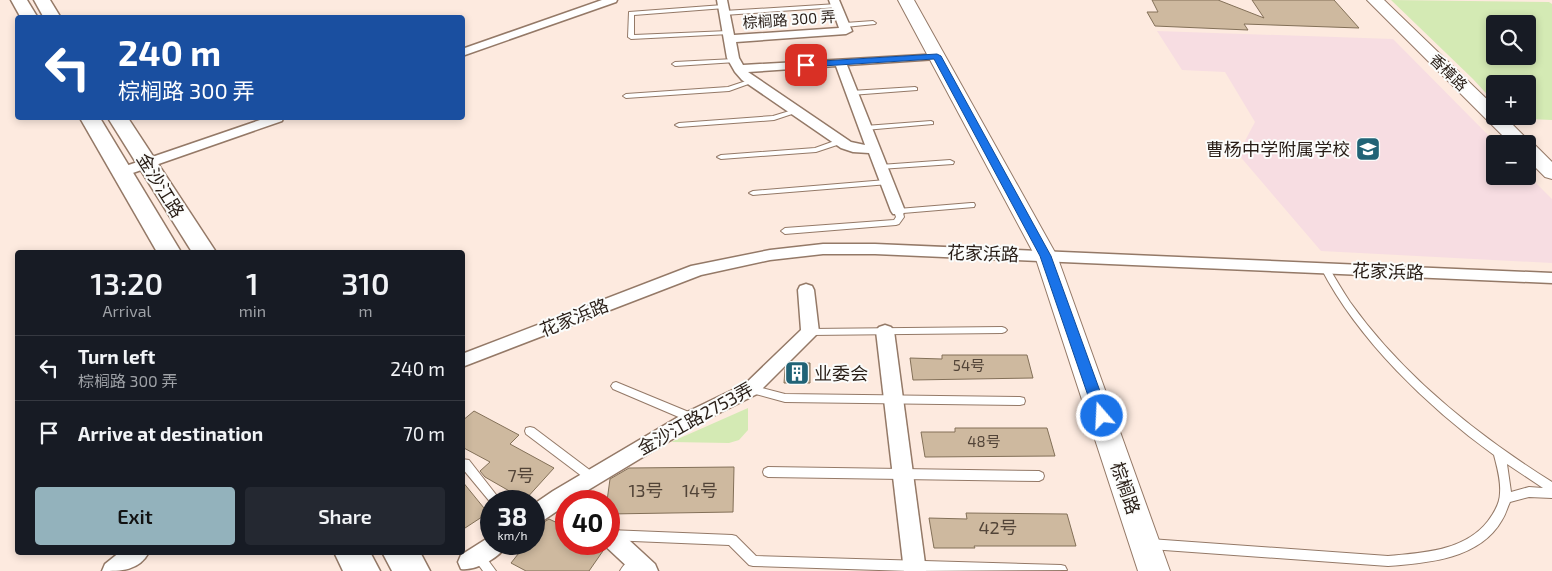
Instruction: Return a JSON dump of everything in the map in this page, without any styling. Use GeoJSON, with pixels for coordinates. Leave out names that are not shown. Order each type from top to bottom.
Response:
{"type":"FeatureCollection","features":[{"type":"Feature","properties":{"kind":"main road"},"geometry":{"type":"LineString","coordinates":[[19,0],[28,15]]}},
{"type":"Feature","properties":{"kind":"main road"},"geometry":{"type":"LineString","coordinates":[[42,0],[51,15]]}},
{"type":"Feature","properties":{"kind":"main road","name":"金沙江路"},"geometry":{"type":"LineString","coordinates":[[91,120],[168,250]]}},
{"type":"Feature","properties":{"kind":"main road","name":"金沙江路"},"geometry":{"type":"LineString","coordinates":[[119,120],[203,250]]}},
{"type":"Feature","properties":{"kind":"main road"},"geometry":{"type":"LineString","coordinates":[[352,555],[362,571]]}},
{"type":"Feature","properties":{"kind":"main road"},"geometry":{"type":"LineString","coordinates":[[401,555],[412,571]]}},
{"type":"Feature","properties":{"kind":"street"},"geometry":{"type":"LineString","coordinates":[[465,51],[612,0]]}},
{"type":"Feature","properties":{"kind":"street","name":"棕榈路"},"geometry":{"type":"LineString","coordinates":[[906,0],[1046,256],[1154,571]]}},
{"type":"Feature","properties":{"kind":"street","name":"香樟路"},"geometry":{"type":"LineString","coordinates":[[1375,0],[1513,135]]}},
{"type":"Feature","properties":{"kind":"street","name":"棕榈路 300 弄"},"geometry":{"type":"LineString","coordinates":[[729,36],[843,32],[847,30],[835,3]]}},
{"type":"Feature","properties":{"kind":"street","name":"棕榈路 300 弄"},"geometry":{"type":"LineString","coordinates":[[723,7],[736,65]]}},
{"type":"Feature","properties":{"kind":"street"},"geometry":{"type":"LineString","coordinates":[[736,65],[840,62],[937,56]]}},
{"type":"Feature","properties":{"kind":"street"},"geometry":{"type":"LineString","coordinates":[[840,62],[898,211]]}},
{"type":"Feature","properties":{"kind":"street"},"geometry":{"type":"LineString","coordinates":[[736,65],[752,81],[840,141],[853,148],[873,149]]}},
{"type":"Feature","properties":{"kind":"street"},"geometry":{"type":"LineString","coordinates":[[122,172],[271,120]]}},
{"type":"Feature","properties":{"kind":"street"},"geometry":{"type":"LineString","coordinates":[[1536,157],[1552,173]]}},
{"type":"Feature","properties":{"kind":"street","name":"花家浜路"},"geometry":{"type":"LineString","coordinates":[[465,360],[678,276],[743,259],[848,248],[1552,278]]}},
{"type":"Feature","properties":{"kind":"street"},"geometry":{"type":"LineString","coordinates":[[806,290],[810,332]]}},
{"type":"Feature","properties":{"kind":"street"},"geometry":{"type":"LineString","coordinates":[[885,331],[915,568]]}},
{"type":"Feature","properties":{"kind":"street","name":"金沙江路2753弄"},"geometry":{"type":"LineString","coordinates":[[575,490],[591,477],[692,418],[751,389],[810,332]]}},
{"type":"Feature","properties":{"kind":"street"},"geometry":{"type":"LineString","coordinates":[[620,549],[636,568]]}},
{"type":"Feature","properties":{"kind":"street"},"geometry":{"type":"LineString","coordinates":[[113,571],[134,555]]}},
{"type":"Feature","properties":{"kind":"lane"},"geometry":{"type":"LineString","coordinates":[[729,36],[631,37],[631,12],[835,3]]}},
{"type":"Feature","properties":{"kind":"lane"},"geometry":{"type":"LineString","coordinates":[[845,24],[873,23]]}},
{"type":"Feature","properties":{"kind":"lane"},"geometry":{"type":"LineString","coordinates":[[675,64],[736,65]]}},
{"type":"Feature","properties":{"kind":"lane"},"geometry":{"type":"LineString","coordinates":[[626,96],[729,89],[752,81]]}},
{"type":"Feature","properties":{"kind":"lane"},"geometry":{"type":"LineString","coordinates":[[852,93],[914,89]]}},
{"type":"Feature","properties":{"kind":"lane"},"geometry":{"type":"LineString","coordinates":[[679,125],[774,118],[796,111]]}},
{"type":"Feature","properties":{"kind":"lane"},"geometry":{"type":"LineString","coordinates":[[865,128],[931,123]]}},
{"type":"Feature","properties":{"kind":"lane"},"geometry":{"type":"LineString","coordinates":[[720,157],[816,150],[840,141]]}},
{"type":"Feature","properties":{"kind":"lane"},"geometry":{"type":"LineString","coordinates":[[880,167],[950,162]]}},
{"type":"Feature","properties":{"kind":"lane"},"geometry":{"type":"LineString","coordinates":[[753,193],[886,182]]}},
{"type":"Feature","properties":{"kind":"lane"},"geometry":{"type":"LineString","coordinates":[[785,232],[896,222],[900,217],[898,211],[971,205]]}},
{"type":"Feature","properties":{"kind":"lane"},"geometry":{"type":"LineString","coordinates":[[1325,268],[1337,292],[1379,344],[1445,412],[1499,454],[1552,488]]}},
{"type":"Feature","properties":{"kind":"lane"},"geometry":{"type":"LineString","coordinates":[[810,332],[1002,330]]}},
{"type":"Feature","properties":{"kind":"lane"},"geometry":{"type":"LineString","coordinates":[[616,386],[692,418]]}},
{"type":"Feature","properties":{"kind":"lane"},"geometry":{"type":"LineString","coordinates":[[751,389],[785,398],[1020,401]]}},
{"type":"Feature","properties":{"kind":"lane"},"geometry":{"type":"LineString","coordinates":[[530,431],[591,477]]}},
{"type":"Feature","properties":{"kind":"lane"},"geometry":{"type":"LineString","coordinates":[[1145,544],[1388,561],[1419,558],[1452,551],[1475,543],[1490,529],[1499,514],[1505,498],[1505,484],[1499,454]]}},
{"type":"Feature","properties":{"kind":"lane"},"geometry":{"type":"LineString","coordinates":[[465,463],[487,490]]}},
{"type":"Feature","properties":{"kind":"lane"},"geometry":{"type":"LineString","coordinates":[[768,472],[1039,476]]}},
{"type":"Feature","properties":{"kind":"lane"},"geometry":{"type":"LineString","coordinates":[[1505,498],[1529,492],[1552,493]]}},
{"type":"Feature","properties":{"kind":"lane"},"geometry":{"type":"LineString","coordinates":[[620,536],[732,540],[753,561],[915,568],[1061,570]]}},
{"type":"Feature","properties":{"kind":"shaded area","name":"曹杨中学附属学校"},"geometry":{"type":"Polygon","coordinates":[[[1157,31],[1393,39],[1488,135],[1486,135],[1486,185],[1536,185],[1536,183],[1552,199],[1552,263],[1321,251],[1238,154],[1255,122],[1225,72],[1182,70],[1157,31]]]}},
{"type":"Feature","properties":{"kind":"green space"},"geometry":{"type":"Polygon","coordinates":[[[1391,0],[1549,2],[1552,4],[1552,120],[1536,119],[1536,75],[1486,75],[1486,93],[1391,0]]]}},
{"type":"Feature","properties":{"kind":"green space"},"geometry":{"type":"Polygon","coordinates":[[[748,408],[748,430],[739,440],[729,443],[671,442],[748,408]]]}},
{"type":"Feature","properties":{"kind":"building"},"geometry":{"type":"Polygon","coordinates":[[[1152,0],[1218,0],[1264,18],[1252,0],[1334,0],[1359,28],[1244,24],[1248,30],[1155,26],[1147,12],[1158,12],[1152,0]]]}},
{"type":"Feature","properties":{"kind":"building"},"geometry":{"type":"Polygon","coordinates":[[[942,355],[1027,355],[1033,378],[913,380],[910,358],[942,359],[942,355]]]}},
{"type":"Feature","properties":{"kind":"building","name":"业委会"},"geometry":{"type":"Polygon","coordinates":[[[791,363],[810,363],[810,383],[784,383],[785,369],[791,363]]]}},
{"type":"Feature","properties":{"kind":"building"},"geometry":{"type":"Polygon","coordinates":[[[474,411],[519,435],[510,444],[554,468],[534,490],[508,490],[485,477],[480,471],[490,462],[465,449],[465,418],[474,411]]]}},
{"type":"Feature","properties":{"kind":"building"},"geometry":{"type":"Polygon","coordinates":[[[955,428],[1047,428],[1055,456],[925,457],[921,432],[955,432],[955,428]]]}},
{"type":"Feature","properties":{"kind":"building"},"geometry":{"type":"Polygon","coordinates":[[[734,467],[733,512],[620,514],[620,490],[608,490],[610,479],[629,468],[734,467]]]}},
{"type":"Feature","properties":{"kind":"building"},"geometry":{"type":"Polygon","coordinates":[[[465,485],[480,503],[480,518],[465,528],[465,485]]]}},
{"type":"Feature","properties":{"kind":"building"},"geometry":{"type":"Polygon","coordinates":[[[966,513],[1067,514],[1076,546],[934,548],[929,518],[967,519],[966,513]]]}},
{"type":"Feature","properties":{"kind":"building"},"geometry":{"type":"Polygon","coordinates":[[[549,519],[555,522],[555,555],[600,555],[589,571],[526,571],[511,563],[517,555],[545,555],[545,522],[549,519]]]}},
{"type":"Feature","properties":{"kind":"place","name":"曹杨中学附属学校"},"geometry":{"type":"Point","coordinates":[1368,149]}},
{"type":"Feature","properties":{"kind":"place","name":"业委会"},"geometry":{"type":"Point","coordinates":[797,373]}},
{"type":"Feature","properties":{"kind":"route"},"geometry":{"type":"LineString","coordinates":[[806,65],[937,56],[1046,256],[1102,416]]}}]}
